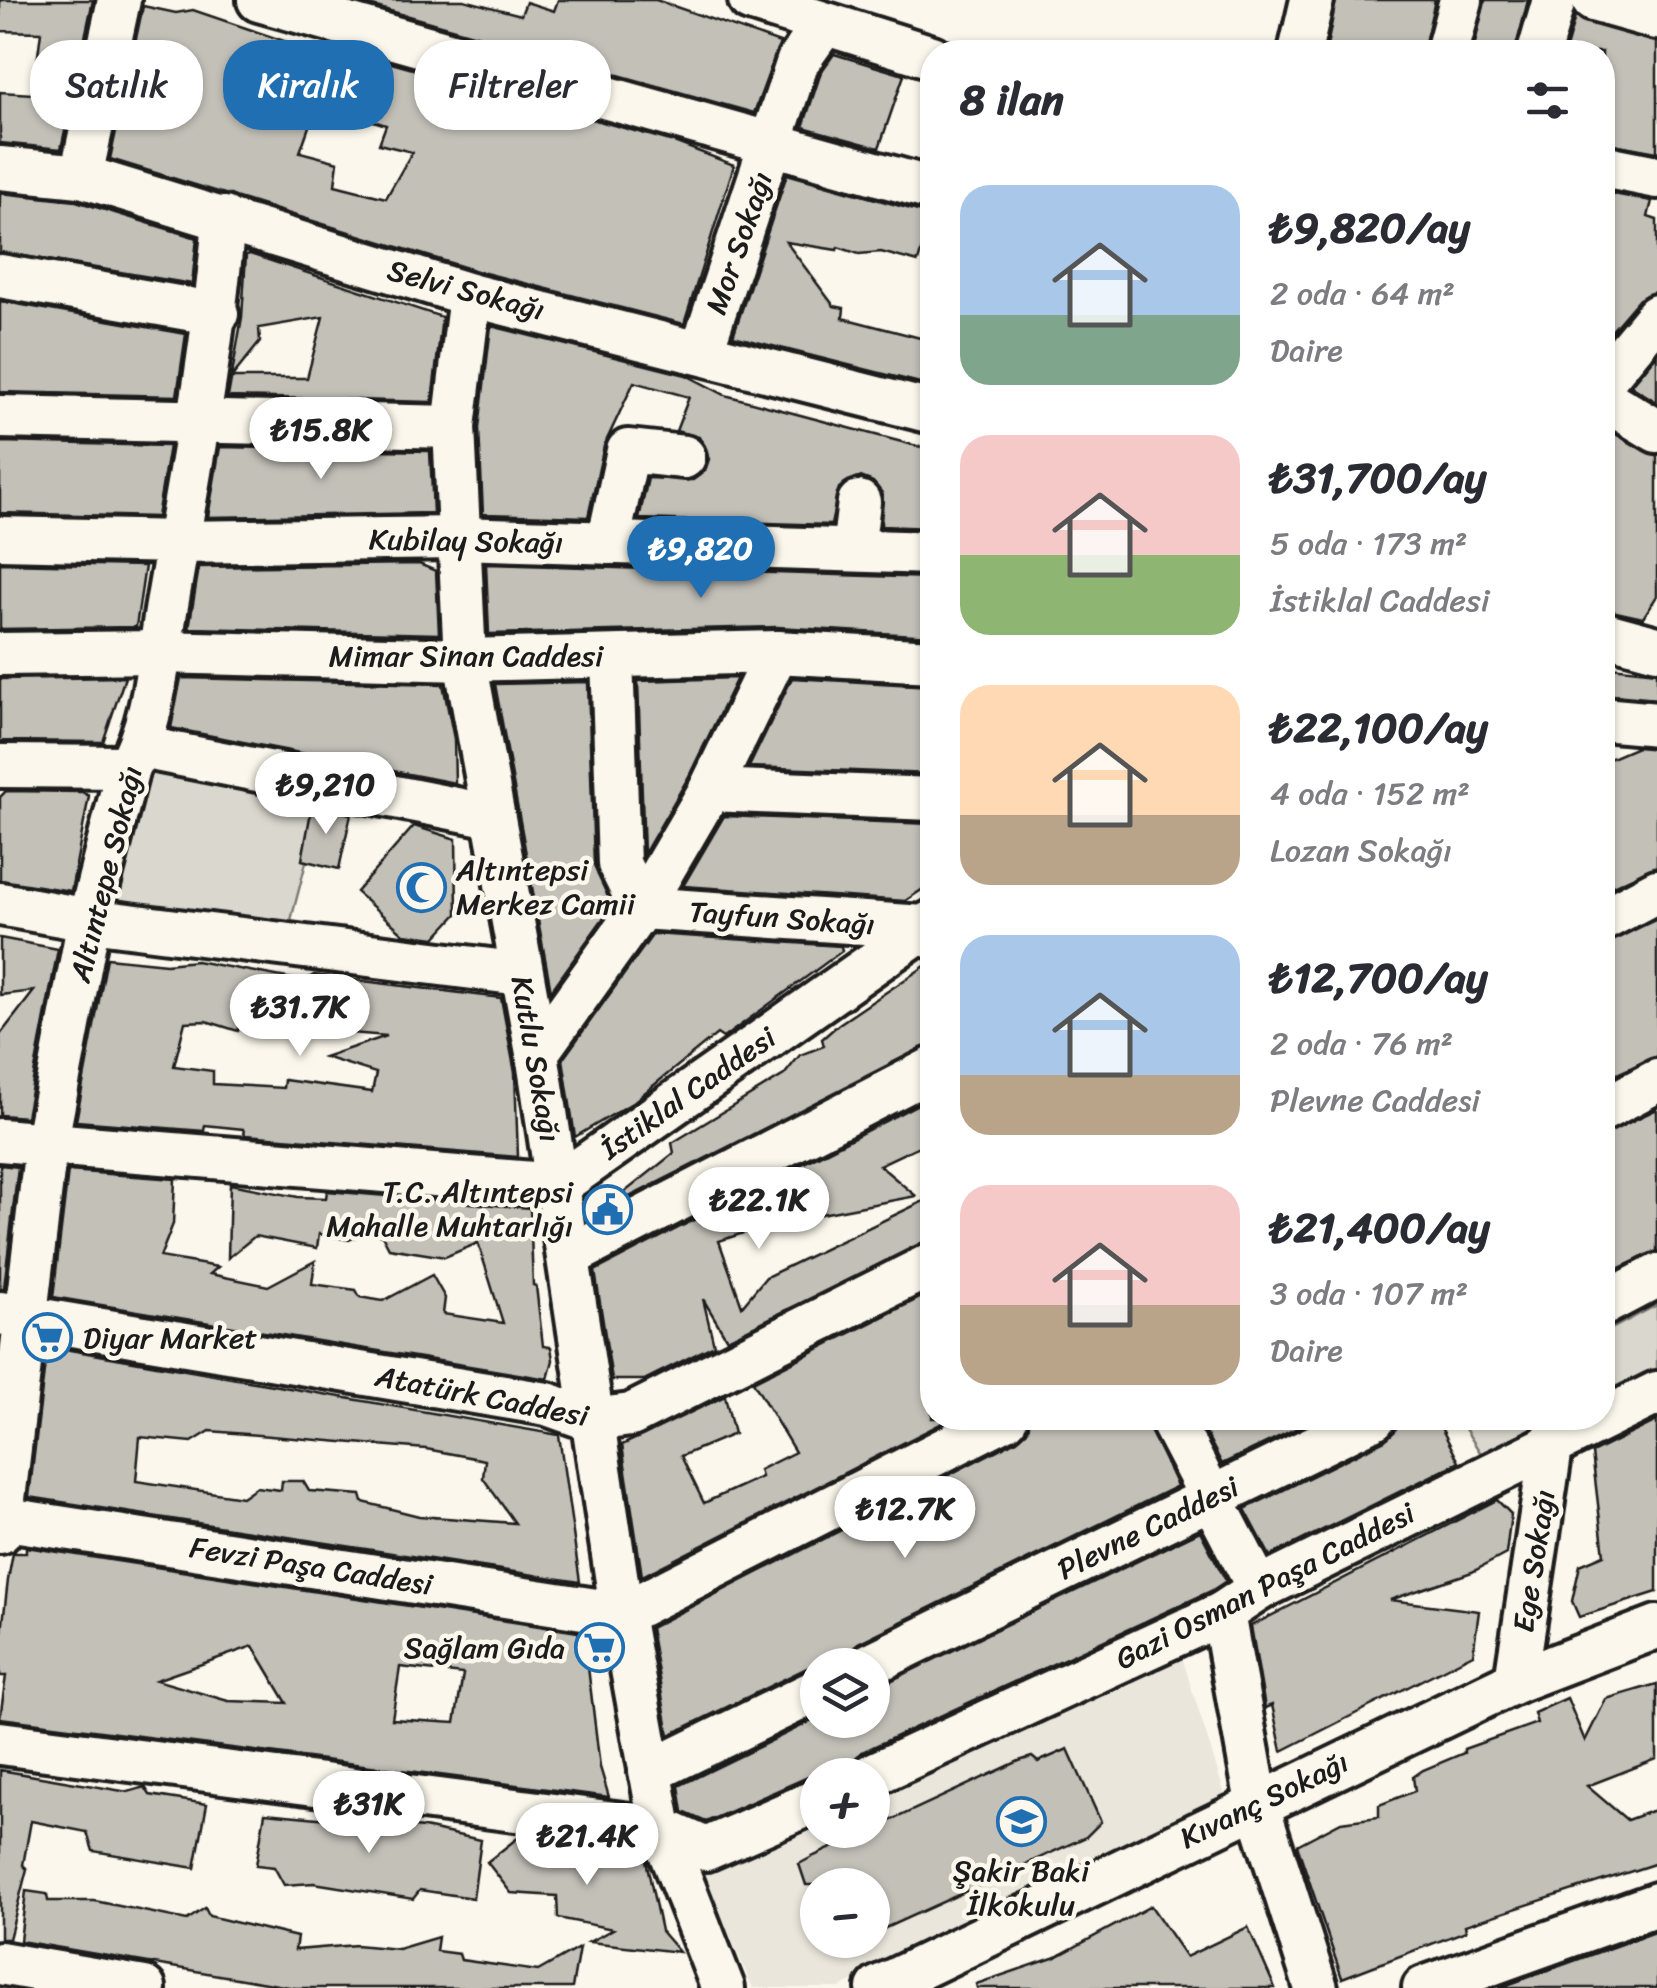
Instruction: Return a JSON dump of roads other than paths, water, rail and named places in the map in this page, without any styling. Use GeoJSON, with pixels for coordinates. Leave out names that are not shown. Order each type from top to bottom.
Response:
{"type":"FeatureCollection","features":[{"type":"Feature","properties":{"kind":"street"},"geometry":{"type":"LineString","coordinates":[[81,176],[119,0]]}},
{"type":"Feature","properties":{"kind":"street"},"geometry":{"type":"LineString","coordinates":[[750,0],[920,54]]}},
{"type":"Feature","properties":{"kind":"street"},"geometry":{"type":"LineString","coordinates":[[1303,40],[1312,0]]}},
{"type":"Feature","properties":{"kind":"street"},"geometry":{"type":"LineString","coordinates":[[1450,40],[1461,0]]}},
{"type":"Feature","properties":{"kind":"street"},"geometry":{"type":"LineString","coordinates":[[1542,40],[1554,0]]}},
{"type":"Feature","properties":{"kind":"street"},"geometry":{"type":"LineString","coordinates":[[279,3],[920,185]]}},
{"type":"Feature","properties":{"kind":"street","name":"Mor Sokağı"},"geometry":{"type":"LineString","coordinates":[[702,350],[798,62],[823,26]]}},
{"type":"Feature","properties":{"kind":"street","name":"Selvi Sokağı"},"geometry":{"type":"LineString","coordinates":[[0,168],[81,176],[470,295],[702,350],[920,409]]}},
{"type":"Feature","properties":{"kind":"street"},"geometry":{"type":"LineString","coordinates":[[1615,169],[1657,178]]}},
{"type":"Feature","properties":{"kind":"street","name":"Altıntepe Sokağı"},"geometry":{"type":"LineString","coordinates":[[0,1523],[14,1315],[89,920],[159,652],[217,314],[224,218]]}},
{"type":"Feature","properties":{"kind":"street"},"geometry":{"type":"LineString","coordinates":[[0,276],[217,314]]}},
{"type":"Feature","properties":{"kind":"street","name":"Kutlu Sokağı"},"geometry":{"type":"LineString","coordinates":[[470,295],[454,427],[465,660],[537,1052],[622,1614],[661,1830],[723,1988]]}},
{"type":"Feature","properties":{"kind":"street"},"geometry":{"type":"LineString","coordinates":[[1615,366],[1657,316]]}},
{"type":"Feature","properties":{"kind":"street"},"geometry":{"type":"LineString","coordinates":[[1615,406],[1657,431]]}},
{"type":"Feature","properties":{"kind":"street"},"geometry":{"type":"LineString","coordinates":[[0,417],[454,427]]}},
{"type":"Feature","properties":{"kind":"street"},"geometry":{"type":"LineString","coordinates":[[608,543],[628,451],[684,457]]}},
{"type":"Feature","properties":{"kind":"street"},"geometry":{"type":"LineString","coordinates":[[853,550],[859,502]]}},
{"type":"Feature","properties":{"kind":"street","name":"Kubilay Sokağı"},"geometry":{"type":"LineString","coordinates":[[0,538],[178,542],[458,538],[920,553]]}},
{"type":"Feature","properties":{"kind":"street","name":"Mimar Sinan Caddesi"},"geometry":{"type":"LineString","coordinates":[[0,654],[159,652],[465,660],[777,652],[920,660]]}},
{"type":"Feature","properties":{"kind":"street"},"geometry":{"type":"LineString","coordinates":[[537,1052],[640,908],[710,790],[777,652]]}},
{"type":"Feature","properties":{"kind":"street"},"geometry":{"type":"LineString","coordinates":[[612,657],[619,864],[640,908]]}},
{"type":"Feature","properties":{"kind":"street"},"geometry":{"type":"LineString","coordinates":[[0,766],[134,757],[492,816]]}},
{"type":"Feature","properties":{"kind":"street"},"geometry":{"type":"LineString","coordinates":[[710,790],[920,799]]}},
{"type":"Feature","properties":{"kind":"street"},"geometry":{"type":"LineString","coordinates":[[1615,913],[1657,891]]}},
{"type":"Feature","properties":{"kind":"street"},"geometry":{"type":"LineString","coordinates":[[0,904],[89,920],[522,974]]}},
{"type":"Feature","properties":{"kind":"street","name":"Tayfun Sokağı"},"geometry":{"type":"LineString","coordinates":[[640,908],[920,929]]}},
{"type":"Feature","properties":{"kind":"street","name":"İstiklal Caddesi"},"geometry":{"type":"LineString","coordinates":[[558,1184],[920,937]]}},
{"type":"Feature","properties":{"kind":"street"},"geometry":{"type":"LineString","coordinates":[[569,1256],[920,1076]]}},
{"type":"Feature","properties":{"kind":"street"},"geometry":{"type":"LineString","coordinates":[[1615,1103],[1657,1082]]}},
{"type":"Feature","properties":{"kind":"street"},"geometry":{"type":"LineString","coordinates":[[0,1140],[558,1184]]}},
{"type":"Feature","properties":{"kind":"street","name":"Atatürk Caddesi"},"geometry":{"type":"LineString","coordinates":[[14,1315],[546,1404],[592,1420],[631,1416],[920,1270]]}},
{"type":"Feature","properties":{"kind":"street"},"geometry":{"type":"LineString","coordinates":[[1615,1297],[1657,1276]]}},
{"type":"Feature","properties":{"kind":"street","name":"Gazi Osman Paşa Caddesi"},"geometry":{"type":"LineString","coordinates":[[1615,1412],[1657,1393]]}},
{"type":"Feature","properties":{"kind":"street"},"geometry":{"type":"LineString","coordinates":[[622,1614],[982,1430]]}},
{"type":"Feature","properties":{"kind":"street"},"geometry":{"type":"LineString","coordinates":[[1176,1430],[1259,1589]]}},
{"type":"Feature","properties":{"kind":"street","name":"Plevne Caddesi"},"geometry":{"type":"LineString","coordinates":[[890,1654],[1349,1430]]}},
{"type":"Feature","properties":{"kind":"street","name":"Gazi Osman Paşa Caddesi"},"geometry":{"type":"LineString","coordinates":[[890,1767],[1223,1613],[1259,1589],[1576,1430]]}},
{"type":"Feature","properties":{"kind":"street","name":"Ege Sokağı"},"geometry":{"type":"LineString","coordinates":[[1516,1681],[1552,1441]]}},
{"type":"Feature","properties":{"kind":"street","name":"Fevzi Paşa Caddesi"},"geometry":{"type":"LineString","coordinates":[[0,1523],[622,1614]]}},
{"type":"Feature","properties":{"kind":"street"},"geometry":{"type":"LineString","coordinates":[[1223,1613],[1257,1803],[1316,1988]]}},
{"type":"Feature","properties":{"kind":"street","name":"Kıvanç Sokağı"},"geometry":{"type":"LineString","coordinates":[[878,1988],[1516,1681],[1657,1627]]}},
{"type":"Feature","properties":{"kind":"street"},"geometry":{"type":"LineString","coordinates":[[650,1772],[800,1699]]}},
{"type":"Feature","properties":{"kind":"street"},"geometry":{"type":"LineString","coordinates":[[0,1743],[661,1830],[706,1849],[800,1808]]}},
{"type":"Feature","properties":{"kind":"street"},"geometry":{"type":"LineString","coordinates":[[1424,1988],[1657,1904]]}},
{"type":"Feature","properties":{"kind":"street"},"geometry":{"type":"LineString","coordinates":[[0,1964],[144,1988]]}},
{"type":"Feature","properties":{"kind":"place","name":"Altıntepsi Merkez Camii"},"geometry":{"type":"Point","coordinates":[421,887]}},
{"type":"Feature","properties":{"kind":"place","name":"T.C. Altıntepsi Mahalle Muhtarlığı"},"geometry":{"type":"Point","coordinates":[608,1209]}},
{"type":"Feature","properties":{"kind":"place","name":"Diyar Market"},"geometry":{"type":"Point","coordinates":[48,1338]}},
{"type":"Feature","properties":{"kind":"place","name":"Sağlam Gıda"},"geometry":{"type":"Point","coordinates":[600,1648]}},
{"type":"Feature","properties":{"kind":"place","name":"Şakir Baki İlkokulu"},"geometry":{"type":"Point","coordinates":[1021,1822]}}]}
